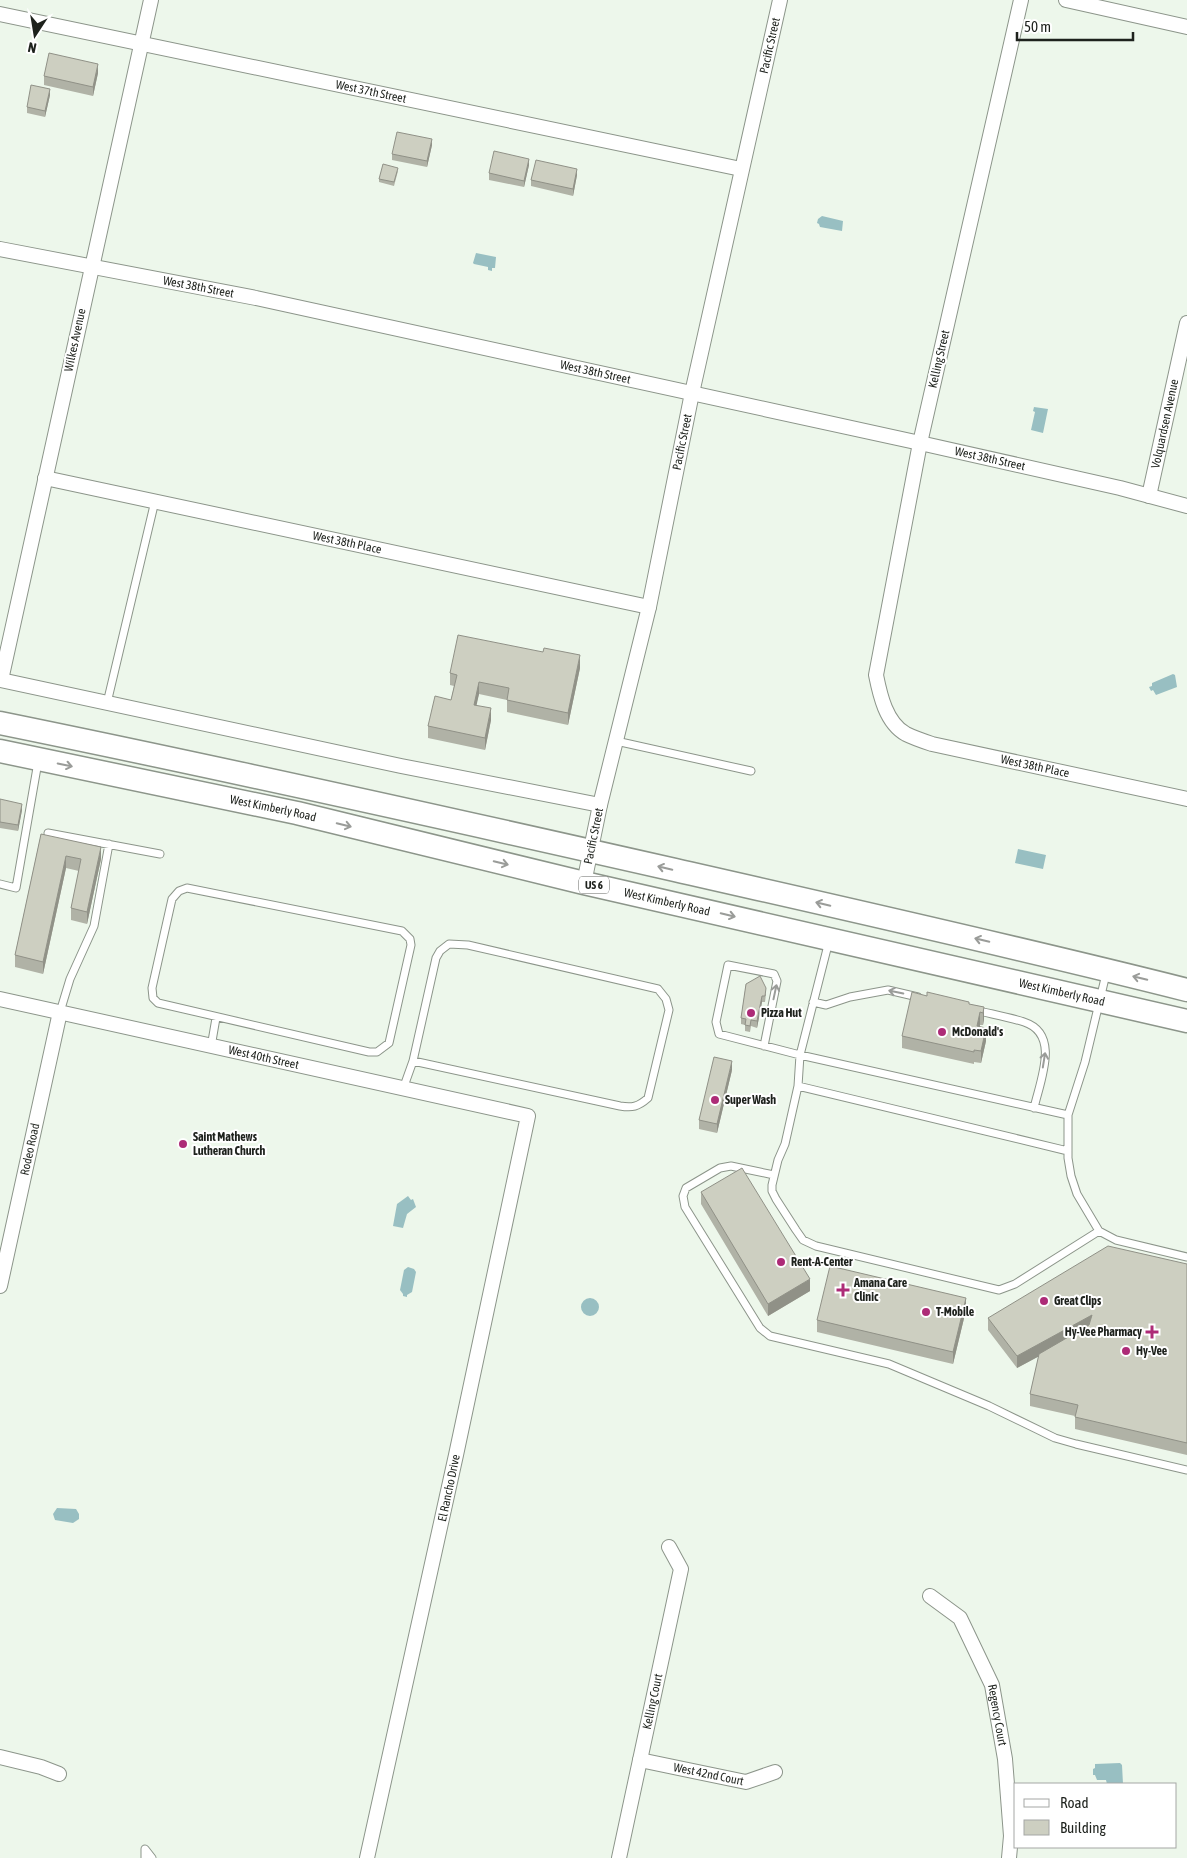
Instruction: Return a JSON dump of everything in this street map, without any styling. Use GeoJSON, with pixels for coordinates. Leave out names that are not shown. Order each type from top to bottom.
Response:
{"type":"FeatureCollection","features":[{"type":"Feature","properties":{"kind":"main road"},"geometry":{"type":"LineString","coordinates":[[0,723],[213,767],[591,851],[1000,944],[1187,990]]}},
{"type":"Feature","properties":{"kind":"main road","name":"West Kimberly Road"},"geometry":{"type":"LineString","coordinates":[[0,751],[297,813],[584,883],[1187,1021]]}},
{"type":"Feature","properties":{"kind":"street","name":"Wilkes Avenue"},"geometry":{"type":"LineString","coordinates":[[1,680],[151,0]]}},
{"type":"Feature","properties":{"kind":"street","name":"Pacific Street"},"geometry":{"type":"LineString","coordinates":[[584,883],[600,805],[649,607],[692,393],[780,0]]}},
{"type":"Feature","properties":{"kind":"street","name":"Kelling Street"},"geometry":{"type":"LineString","coordinates":[[890,718],[880,697],[876,675],[920,443],[1021,0]]}},
{"type":"Feature","properties":{"kind":"street"},"geometry":{"type":"LineString","coordinates":[[1066,0],[1187,28]]}},
{"type":"Feature","properties":{"kind":"street","name":"West 37th Street"},"geometry":{"type":"LineString","coordinates":[[0,14],[741,169]]}},
{"type":"Feature","properties":{"kind":"street","name":"West 38th Street"},"geometry":{"type":"LineString","coordinates":[[0,249],[256,298],[920,443],[1187,506]]}},
{"type":"Feature","properties":{"kind":"street","name":"Volquardsen Avenue"},"geometry":{"type":"LineString","coordinates":[[1149,496],[1187,323]]}},
{"type":"Feature","properties":{"kind":"street","name":"West 38th Place"},"geometry":{"type":"LineString","coordinates":[[45,478],[649,607]]}},
{"type":"Feature","properties":{"kind":"street"},"geometry":{"type":"LineString","coordinates":[[1,680],[401,766],[600,805]]}},
{"type":"Feature","properties":{"kind":"street","name":"West 38th Place"},"geometry":{"type":"LineString","coordinates":[[890,718],[904,733],[932,744],[1187,800]]}},
{"type":"Feature","properties":{"kind":"street","name":"West 40th Street"},"geometry":{"type":"LineString","coordinates":[[0,999],[528,1116]]}},
{"type":"Feature","properties":{"kind":"street","name":"Rodeo Road"},"geometry":{"type":"LineString","coordinates":[[0,1286],[60,1012]]}},
{"type":"Feature","properties":{"kind":"street","name":"El Rancho Drive"},"geometry":{"type":"LineString","coordinates":[[367,1858],[456,1455],[528,1116]]}},
{"type":"Feature","properties":{"kind":"street","name":"Kelling Court"},"geometry":{"type":"LineString","coordinates":[[619,1858],[681,1569],[669,1547]]}},
{"type":"Feature","properties":{"kind":"street","name":"Regency Court"},"geometry":{"type":"LineString","coordinates":[[930,1596],[960,1618],[992,1685],[1005,1759],[1010,1836],[1009,1858]]}},
{"type":"Feature","properties":{"kind":"street"},"geometry":{"type":"LineString","coordinates":[[0,1757],[41,1767],[59,1774]]}},
{"type":"Feature","properties":{"kind":"street","name":"West 42nd Court"},"geometry":{"type":"LineString","coordinates":[[640,1760],[746,1782],[775,1772]]}},
{"type":"Feature","properties":{"kind":"lane"},"geometry":{"type":"LineString","coordinates":[[107,703],[154,501]]}},
{"type":"Feature","properties":{"kind":"lane"},"geometry":{"type":"LineString","coordinates":[[616,741],[751,771]]}},
{"type":"Feature","properties":{"kind":"lane"},"geometry":{"type":"LineString","coordinates":[[0,884],[16,888],[38,760]]}},
{"type":"Feature","properties":{"kind":"lane"},"geometry":{"type":"LineString","coordinates":[[48,833],[160,854]]}},
{"type":"Feature","properties":{"kind":"lane"},"geometry":{"type":"LineString","coordinates":[[60,1012],[70,979],[94,926],[109,844]]}},
{"type":"Feature","properties":{"kind":"lane"},"geometry":{"type":"LineString","coordinates":[[187,888],[402,931],[410,939],[411,945],[389,1044],[377,1052],[369,1052],[216,1018],[158,1004],[154,998],[152,988],[172,899],[179,891],[187,888]]}},
{"type":"Feature","properties":{"kind":"lane"},"geometry":{"type":"LineString","coordinates":[[829,938],[800,1055],[798,1086],[785,1144],[774,1175],[772,1191],[803,1240],[809,1244],[999,1290],[1016,1284],[1099,1231]]}},
{"type":"Feature","properties":{"kind":"lane"},"geometry":{"type":"LineString","coordinates":[[403,1089],[414,1061],[436,958],[440,951],[448,944],[468,944],[658,989],[666,999],[669,1010],[648,1098],[639,1106],[631,1108],[414,1061]]}},
{"type":"Feature","properties":{"kind":"lane"},"geometry":{"type":"LineString","coordinates":[[764,1046],[777,981],[774,974],[728,965],[716,1022],[719,1034],[764,1046],[800,1055],[1068,1115]]}},
{"type":"Feature","properties":{"kind":"lane"},"geometry":{"type":"LineString","coordinates":[[1107,970],[1085,1062],[1068,1115],[1068,1151],[1071,1176],[1077,1194],[1099,1231],[1116,1240],[1187,1257]]}},
{"type":"Feature","properties":{"kind":"lane"},"geometry":{"type":"LineString","coordinates":[[813,1002],[826,1005],[856,995],[888,990],[924,998]]}},
{"type":"Feature","properties":{"kind":"lane"},"geometry":{"type":"LineString","coordinates":[[970,1009],[1025,1022],[1041,1034],[1046,1046],[1046,1056],[1034,1108]]}},
{"type":"Feature","properties":{"kind":"lane"},"geometry":{"type":"LineString","coordinates":[[211,1047],[216,1018]]}},
{"type":"Feature","properties":{"kind":"lane"},"geometry":{"type":"LineString","coordinates":[[798,1086],[1068,1151]]}},
{"type":"Feature","properties":{"kind":"lane"},"geometry":{"type":"LineString","coordinates":[[774,1175],[730,1166],[720,1168],[686,1188],[683,1196],[685,1207],[760,1328],[770,1336],[889,1364],[989,1406],[1062,1440],[1187,1470]]}},
{"type":"Feature","properties":{"kind":"lane"},"geometry":{"type":"LineString","coordinates":[[145,1858],[145,1848],[152,1858]]}},
{"type":"Feature","properties":{"kind":"water"},"geometry":{"type":"Polygon","coordinates":[[[822,216],[843,221],[842,231],[820,227],[817,223],[818,219],[822,216]]]}},
{"type":"Feature","properties":{"kind":"water"},"geometry":{"type":"Polygon","coordinates":[[[476,253],[496,257],[495,268],[492,268],[492,271],[488,270],[488,267],[474,264],[476,253]]]}},
{"type":"Feature","properties":{"kind":"water"},"geometry":{"type":"Polygon","coordinates":[[[1034,407],[1048,409],[1043,433],[1031,430],[1035,412],[1033,411],[1034,407]]]}},
{"type":"Feature","properties":{"kind":"water"},"geometry":{"type":"Polygon","coordinates":[[[1173,674],[1175,675],[1177,687],[1156,695],[1153,690],[1151,691],[1149,687],[1152,686],[1152,683],[1173,674]]]}},
{"type":"Feature","properties":{"kind":"water"},"geometry":{"type":"Polygon","coordinates":[[[1018,849],[1046,855],[1043,869],[1015,863],[1018,849]]]}},
{"type":"Feature","properties":{"kind":"water"},"geometry":{"type":"Polygon","coordinates":[[[408,1196],[411,1200],[413,1199],[416,1207],[407,1214],[403,1228],[393,1226],[397,1204],[408,1196]]]}},
{"type":"Feature","properties":{"kind":"water"},"geometry":{"type":"Polygon","coordinates":[[[408,1267],[416,1272],[412,1292],[407,1297],[403,1296],[400,1290],[404,1270],[408,1267]]]}},
{"type":"Feature","properties":{"kind":"water"},"geometry":{"type":"Polygon","coordinates":[[[586,1298],[594,1298],[599,1303],[597,1314],[586,1316],[581,1311],[581,1303],[586,1298]]]}},
{"type":"Feature","properties":{"kind":"water"},"geometry":{"type":"Polygon","coordinates":[[[57,1508],[76,1509],[79,1519],[73,1523],[55,1520],[53,1514],[57,1508]]]}},
{"type":"Feature","properties":{"kind":"water"},"geometry":{"type":"Polygon","coordinates":[[[1120,1763],[1122,1765],[1123,1783],[1107,1783],[1106,1780],[1097,1780],[1095,1775],[1093,1775],[1095,1764],[1120,1763]]]}},
{"type":"Feature","properties":{"kind":"building"},"geometry":{"type":"Polygon","coordinates":[[[49,53],[98,64],[93,87],[44,76],[49,53]]]}},
{"type":"Feature","properties":{"kind":"building"},"geometry":{"type":"Polygon","coordinates":[[[31,85],[50,89],[45,111],[27,107],[31,85]]]}},
{"type":"Feature","properties":{"kind":"building"},"geometry":{"type":"Polygon","coordinates":[[[397,132],[432,139],[427,161],[392,154],[397,132]]]}},
{"type":"Feature","properties":{"kind":"building"},"geometry":{"type":"Polygon","coordinates":[[[494,151],[529,159],[524,181],[489,173],[494,151]]]}},
{"type":"Feature","properties":{"kind":"building"},"geometry":{"type":"Polygon","coordinates":[[[536,160],[577,169],[573,189],[531,180],[536,160]]]}},
{"type":"Feature","properties":{"kind":"building"},"geometry":{"type":"Polygon","coordinates":[[[383,164],[398,168],[394,182],[379,179],[383,164]]]}},
{"type":"Feature","properties":{"kind":"building"},"geometry":{"type":"Polygon","coordinates":[[[458,635],[543,652],[544,648],[580,655],[568,713],[507,700],[509,688],[479,682],[474,705],[491,708],[485,738],[428,726],[435,696],[451,700],[457,675],[450,673],[458,635]]]}},
{"type":"Feature","properties":{"kind":"building"},"geometry":{"type":"Polygon","coordinates":[[[0,799],[22,804],[18,825],[0,822],[0,799]]]}},
{"type":"Feature","properties":{"kind":"building"},"geometry":{"type":"Polygon","coordinates":[[[41,834],[101,847],[87,912],[71,908],[81,859],[66,856],[43,962],[15,955],[41,834]]]}},
{"type":"Feature","properties":{"kind":"building","name":"Pizza Hut"},"geometry":{"type":"Polygon","coordinates":[[[760,976],[766,988],[765,996],[762,996],[757,1021],[751,1020],[750,1026],[745,1025],[746,1019],[741,1018],[746,984],[760,976]]]}},
{"type":"Feature","properties":{"kind":"building","name":"McDonald's"},"geometry":{"type":"Polygon","coordinates":[[[912,992],[927,996],[927,992],[984,1007],[983,1013],[980,1012],[977,1026],[986,1028],[981,1051],[974,1050],[974,1052],[902,1036],[912,992]]]}},
{"type":"Feature","properties":{"kind":"building","name":"Super Wash"},"geometry":{"type":"Polygon","coordinates":[[[714,1057],[732,1061],[717,1124],[699,1120],[714,1057]]]}},
{"type":"Feature","properties":{"kind":"building"},"geometry":{"type":"Polygon","coordinates":[[[742,1168],[810,1279],[768,1304],[701,1192],[742,1168]]]}},
{"type":"Feature","properties":{"kind":"building","name":"Hy-Vee"},"geometry":{"type":"Polygon","coordinates":[[[1108,1246],[1187,1264],[1187,1443],[1075,1417],[1078,1405],[1030,1394],[1039,1354],[1089,1325],[1092,1315],[1017,1356],[988,1318],[1108,1246]]]}},
{"type":"Feature","properties":{"kind":"building"},"geometry":{"type":"Polygon","coordinates":[[[830,1266],[966,1298],[953,1352],[817,1320],[830,1266]]]}},
{"type":"Feature","properties":{"kind":"place","name":"Pizza Hut"},"geometry":{"type":"Point","coordinates":[751,1013]}},
{"type":"Feature","properties":{"kind":"place","name":"McDonald's"},"geometry":{"type":"Point","coordinates":[942,1032]}},
{"type":"Feature","properties":{"kind":"place","name":"Super Wash"},"geometry":{"type":"Point","coordinates":[715,1100]}},
{"type":"Feature","properties":{"kind":"place","name":"Saint Mathews Lutheran Church"},"geometry":{"type":"Point","coordinates":[183,1144]}},
{"type":"Feature","properties":{"kind":"place","name":"Rent-A-Center"},"geometry":{"type":"Point","coordinates":[781,1262]}},
{"type":"Feature","properties":{"kind":"place","name":"Amana Care Clinic"},"geometry":{"type":"Point","coordinates":[843,1290]}},
{"type":"Feature","properties":{"kind":"place","name":"Great Clips"},"geometry":{"type":"Point","coordinates":[1044,1301]}},
{"type":"Feature","properties":{"kind":"place","name":"T-Mobile"},"geometry":{"type":"Point","coordinates":[926,1312]}},
{"type":"Feature","properties":{"kind":"place","name":"Hy-Vee Pharmacy"},"geometry":{"type":"Point","coordinates":[1152,1332]}},
{"type":"Feature","properties":{"kind":"place","name":"Hy-Vee"},"geometry":{"type":"Point","coordinates":[1126,1351]}}]}
